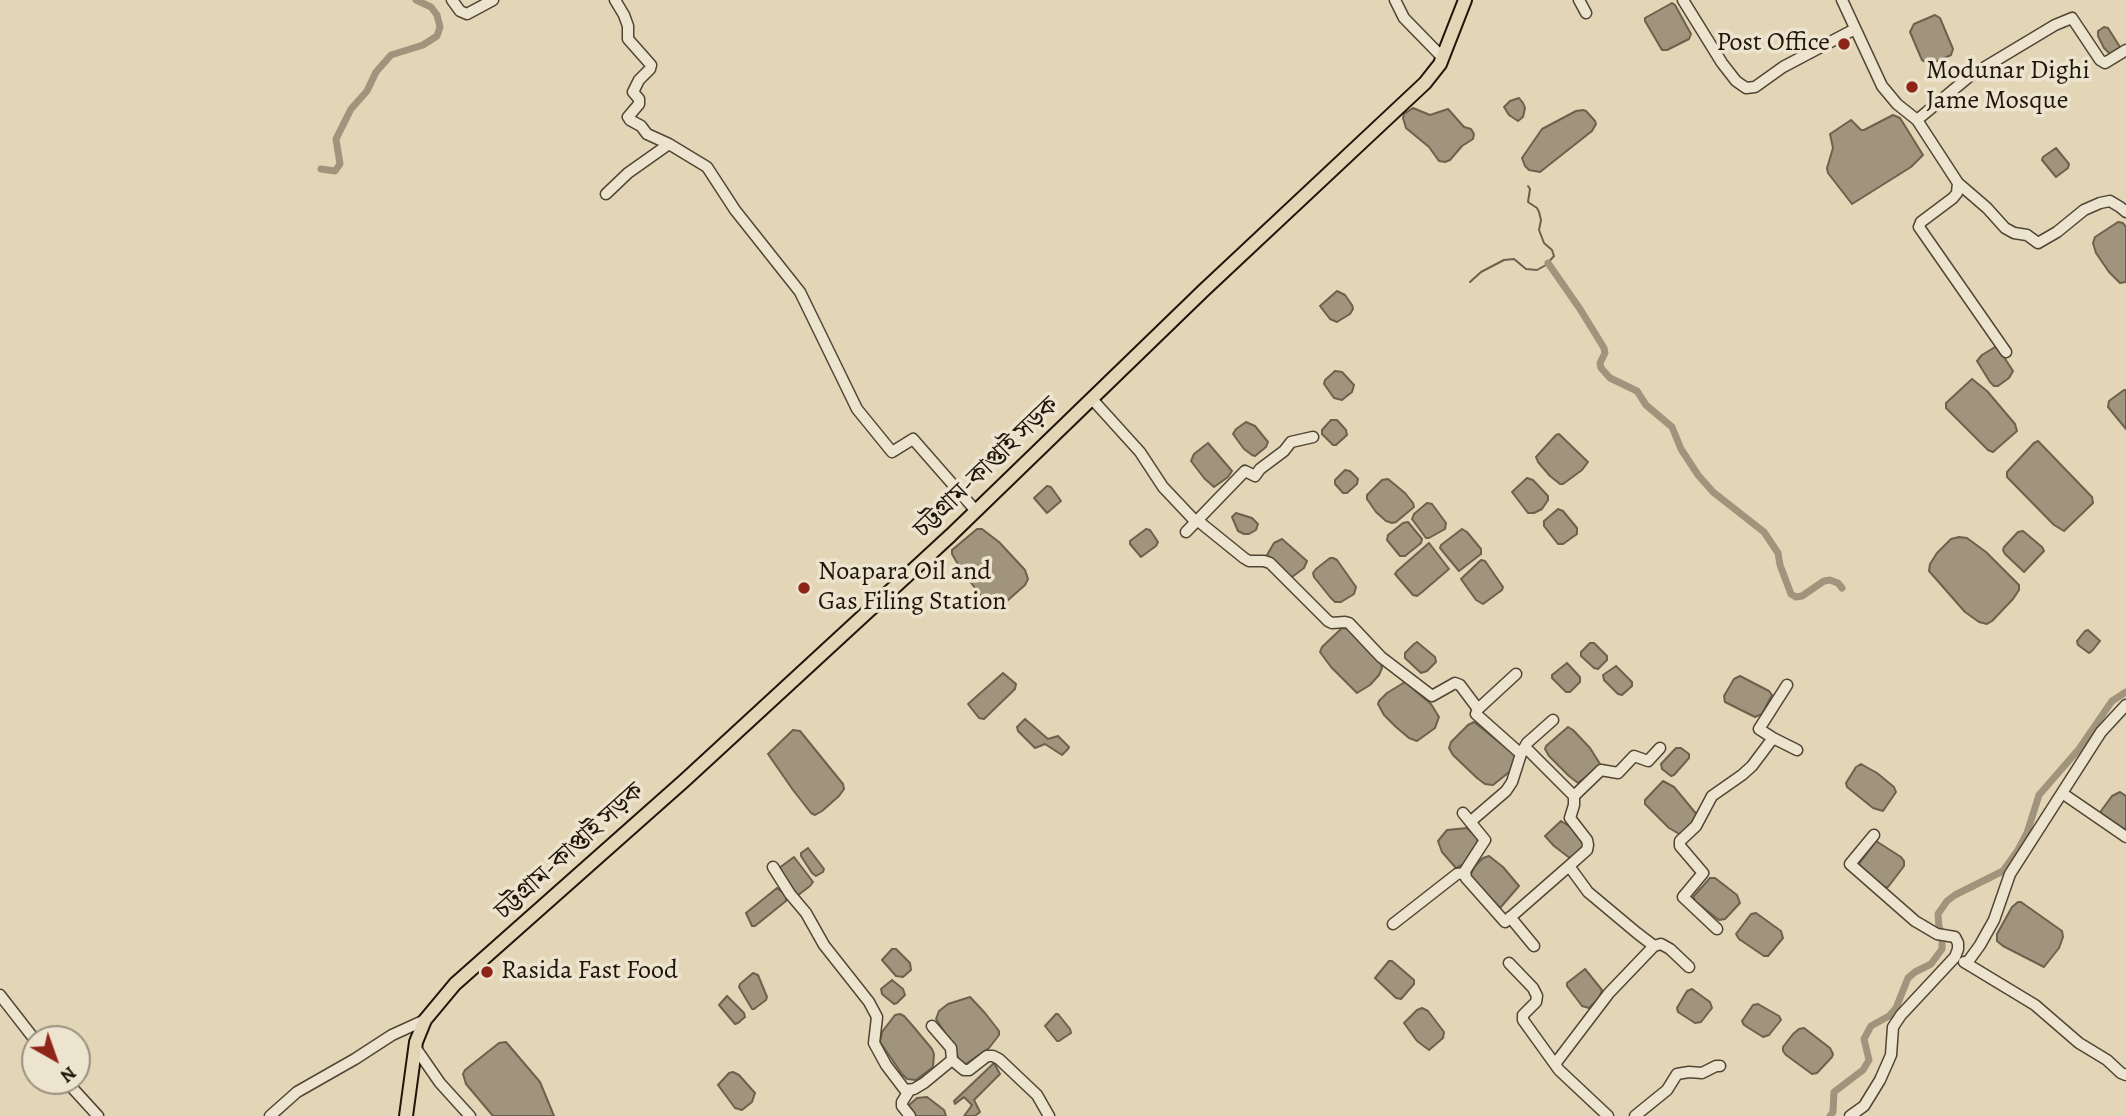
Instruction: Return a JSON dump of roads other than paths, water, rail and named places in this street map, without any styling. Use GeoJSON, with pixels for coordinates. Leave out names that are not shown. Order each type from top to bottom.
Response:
{"type":"FeatureCollection","features":[{"type":"Feature","properties":{"kind":"main road","name":"চট্টগ্রাম-কাপ্তাই সড়ক"},"geometry":{"type":"LineString","coordinates":[[406,1116],[415,1047],[425,1020],[456,984],[685,780],[976,511],[1213,281],[1425,83],[1443,58],[1465,0]]}},
{"type":"Feature","properties":{"kind":"street"},"geometry":{"type":"LineString","coordinates":[[452,0],[460,11],[467,14],[494,0]]}},
{"type":"Feature","properties":{"kind":"street"},"geometry":{"type":"LineString","coordinates":[[615,0],[628,26],[628,39],[651,65],[633,92],[639,99],[639,104],[628,117],[630,120],[641,126],[647,134],[707,167],[736,210],[800,292],[858,409],[892,452],[913,439],[976,511]]}},
{"type":"Feature","properties":{"kind":"street"},"geometry":{"type":"LineString","coordinates":[[1395,0],[1404,19],[1443,58]]}},
{"type":"Feature","properties":{"kind":"street"},"geometry":{"type":"LineString","coordinates":[[1579,0],[1586,13]]}},
{"type":"Feature","properties":{"kind":"street"},"geometry":{"type":"LineString","coordinates":[[1683,0],[1722,63],[1736,81],[1746,88],[1755,87],[1783,67],[1855,29]]}},
{"type":"Feature","properties":{"kind":"street"},"geometry":{"type":"LineString","coordinates":[[1842,0],[1882,86],[1897,104],[1917,120],[1958,183],[2005,228],[2027,235],[2038,243],[2057,232],[2084,210],[2100,203],[2110,201],[2126,212]]}},
{"type":"Feature","properties":{"kind":"street"},"geometry":{"type":"LineString","coordinates":[[1917,120],[1969,76],[2055,25],[2072,19],[2100,60],[2105,63],[2126,50]]}},
{"type":"Feature","properties":{"kind":"street"},"geometry":{"type":"LineString","coordinates":[[606,194],[628,173],[669,144]]}},
{"type":"Feature","properties":{"kind":"street"},"geometry":{"type":"LineString","coordinates":[[1958,183],[1957,193],[1953,198],[1921,222],[1919,227],[2006,352]]}},
{"type":"Feature","properties":{"kind":"street"},"geometry":{"type":"LineString","coordinates":[[1092,399],[1140,452],[1163,487],[1197,521],[1249,561],[1270,563],[1328,621],[1345,621],[1381,657],[1432,696],[1455,683],[1460,685],[1478,709]]}},
{"type":"Feature","properties":{"kind":"street"},"geometry":{"type":"LineString","coordinates":[[1186,532],[1245,471],[1255,476],[1291,442],[1313,437]]}},
{"type":"Feature","properties":{"kind":"street"},"geometry":{"type":"LineString","coordinates":[[1516,674],[1478,709],[1476,714],[1574,796]]}},
{"type":"Feature","properties":{"kind":"street"},"geometry":{"type":"LineString","coordinates":[[1787,685],[1759,729],[1797,750]]}},
{"type":"Feature","properties":{"kind":"street"},"geometry":{"type":"LineString","coordinates":[[1967,963],[1994,920],[2010,874],[2101,732],[2126,705]]}},
{"type":"Feature","properties":{"kind":"street"},"geometry":{"type":"LineString","coordinates":[[1470,822],[1506,791],[1523,751],[1553,720]]}},
{"type":"Feature","properties":{"kind":"street"},"geometry":{"type":"LineString","coordinates":[[1717,929],[1683,897],[1703,873],[1680,846],[1680,841],[1696,826],[1712,796],[1752,766],[1773,738]]}},
{"type":"Feature","properties":{"kind":"street"},"geometry":{"type":"LineString","coordinates":[[1465,873],[1469,882],[1505,922],[1587,850],[1587,841],[1570,818],[1574,796],[1601,770],[1618,773],[1634,756],[1648,761],[1660,748]]}},
{"type":"Feature","properties":{"kind":"street"},"geometry":{"type":"LineString","coordinates":[[2062,793],[2126,837]]}},
{"type":"Feature","properties":{"kind":"street"},"geometry":{"type":"LineString","coordinates":[[1463,813],[1485,840],[1465,873]]}},
{"type":"Feature","properties":{"kind":"street"},"geometry":{"type":"LineString","coordinates":[[1850,1116],[1864,1106],[1880,1080],[1891,1055],[1893,1027],[1955,957],[1958,943],[1955,937],[1937,934],[1915,921],[1850,864],[1874,835]]}},
{"type":"Feature","properties":{"kind":"street"},"geometry":{"type":"LineString","coordinates":[[1569,866],[1588,892],[1654,946]]}},
{"type":"Feature","properties":{"kind":"street"},"geometry":{"type":"LineString","coordinates":[[773,867],[806,913],[824,945],[869,1002],[877,1017],[874,1043],[899,1083],[909,1091]]}},
{"type":"Feature","properties":{"kind":"street"},"geometry":{"type":"LineString","coordinates":[[1393,925],[1457,874],[1465,873]]}},
{"type":"Feature","properties":{"kind":"street"},"geometry":{"type":"LineString","coordinates":[[1510,917],[1534,946]]}},
{"type":"Feature","properties":{"kind":"street"},"geometry":{"type":"LineString","coordinates":[[1555,1064],[1609,993],[1654,946],[1661,944],[1670,949],[1689,967]]}},
{"type":"Feature","properties":{"kind":"street"},"geometry":{"type":"LineString","coordinates":[[1955,957],[2035,1005],[2079,1043],[2126,1075]]}},
{"type":"Feature","properties":{"kind":"street"},"geometry":{"type":"LineString","coordinates":[[1509,963],[1536,994],[1536,1002],[1522,1017],[1555,1064],[1608,1116]]}},
{"type":"Feature","properties":{"kind":"street"},"geometry":{"type":"LineString","coordinates":[[0,995],[23,1025]]}},
{"type":"Feature","properties":{"kind":"street"},"geometry":{"type":"LineString","coordinates":[[270,1116],[297,1092],[392,1035],[425,1020]]}},
{"type":"Feature","properties":{"kind":"street"},"geometry":{"type":"LineString","coordinates":[[932,1026],[951,1048],[952,1059],[966,1070],[987,1056],[999,1059],[1037,1095],[1049,1116]]}},
{"type":"Feature","properties":{"kind":"street"},"geometry":{"type":"LineString","coordinates":[[415,1047],[440,1083],[470,1116]]}},
{"type":"Feature","properties":{"kind":"street"},"geometry":{"type":"LineString","coordinates":[[910,1116],[902,1106],[909,1091],[924,1083],[952,1059]]}},
{"type":"Feature","properties":{"kind":"street"},"geometry":{"type":"LineString","coordinates":[[1635,1116],[1667,1090],[1676,1074],[1702,1073],[1720,1066]]}},
{"type":"Feature","properties":{"kind":"street"},"geometry":{"type":"LineString","coordinates":[[79,1095],[98,1116]]}},
{"type":"Feature","properties":{"kind":"waterway"},"geometry":{"type":"LineString","coordinates":[[321,169],[335,171],[340,164],[336,139],[351,109],[367,91],[376,72],[391,55],[423,45],[437,36],[440,27],[437,15],[431,7],[416,0]]}},
{"type":"Feature","properties":{"kind":"waterway"},"geometry":{"type":"LineString","coordinates":[[1470,282],[1481,272],[1504,260],[1514,259],[1526,269],[1537,270],[1554,256],[1544,243],[1539,230],[1539,212],[1528,202],[1528,186]]}},
{"type":"Feature","properties":{"kind":"waterway"},"geometry":{"type":"LineString","coordinates":[[1548,263],[1604,348],[1601,368],[1610,378],[1637,391],[1646,405],[1672,427],[1681,449],[1713,492],[1764,532],[1778,553],[1791,594],[1802,596],[1824,581],[1830,580],[1842,588]]}},
{"type":"Feature","properties":{"kind":"waterway"},"geometry":{"type":"LineString","coordinates":[[1830,1116],[1833,1112],[1834,1092],[1863,1070],[1869,1060],[1864,1039],[1871,1026],[1889,1016],[1896,1008],[1908,978],[1931,964],[1942,949],[1938,914],[1947,901],[2003,871],[2027,833],[2039,795],[2079,749],[2112,701],[2126,692]]}},
{"type":"Feature","properties":{"kind":"place","name":"Post Office"},"geometry":{"type":"Point","coordinates":[1844,44]}},
{"type":"Feature","properties":{"kind":"place","name":"Modunar Dighi Jame Mosque"},"geometry":{"type":"Point","coordinates":[1912,87]}},
{"type":"Feature","properties":{"kind":"place","name":"Noapara Oil and Gas Filing Station"},"geometry":{"type":"Point","coordinates":[804,588]}},
{"type":"Feature","properties":{"kind":"place","name":"Rasida Fast Food"},"geometry":{"type":"Point","coordinates":[487,972]}}]}
